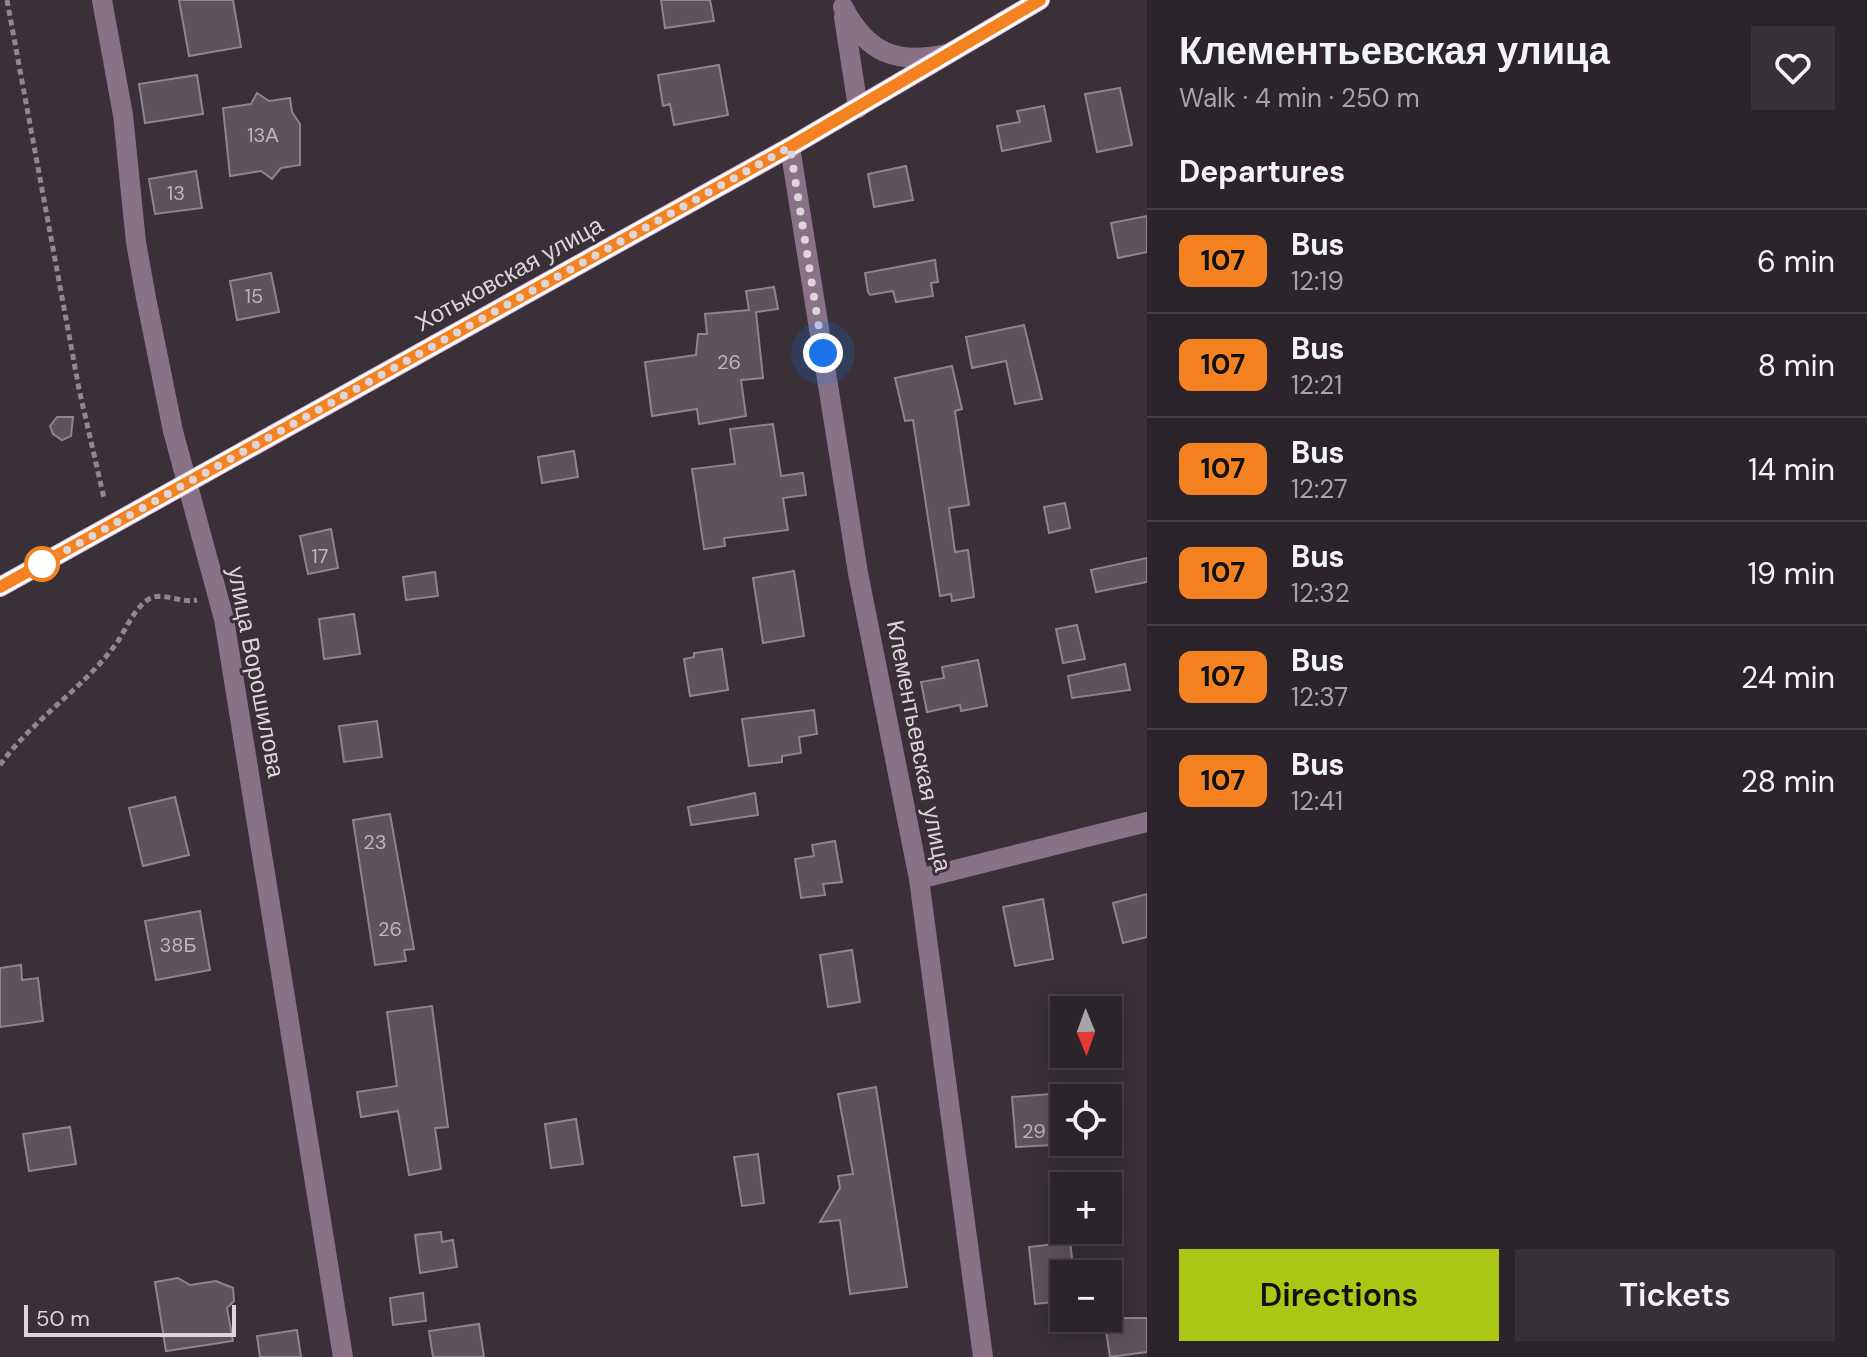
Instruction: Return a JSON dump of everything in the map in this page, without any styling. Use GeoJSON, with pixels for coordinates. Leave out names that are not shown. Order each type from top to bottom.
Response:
{"type":"FeatureCollection","features":[{"type":"Feature","properties":{"kind":"main road","name":"Хотьковская улица"},"geometry":{"type":"LineString","coordinates":[[0,587],[790,147],[1040,0]]}},
{"type":"Feature","properties":{"kind":"street","name":"улица Ворошилова"},"geometry":{"type":"LineString","coordinates":[[102,0],[123,115],[138,256],[187,484],[217,594],[343,1357]]}},
{"type":"Feature","properties":{"kind":"street"},"geometry":{"type":"LineString","coordinates":[[842,3],[861,37],[891,55],[927,58],[958,51]]}},
{"type":"Feature","properties":{"kind":"street"},"geometry":{"type":"LineString","coordinates":[[842,3],[858,108]]}},
{"type":"Feature","properties":{"kind":"street","name":"Клементьевская улица"},"geometry":{"type":"LineString","coordinates":[[790,147],[858,573],[919,879],[983,1357]]}},
{"type":"Feature","properties":{"kind":"street"},"geometry":{"type":"LineString","coordinates":[[919,879],[1147,822]]}},
{"type":"Feature","properties":{"kind":"path"},"geometry":{"type":"LineString","coordinates":[[7,0],[79,389],[104,498]]}},
{"type":"Feature","properties":{"kind":"path"},"geometry":{"type":"LineString","coordinates":[[0,765],[38,719],[115,645],[151,597],[192,602],[217,594]]}},
{"type":"Feature","properties":{"kind":"building"},"geometry":{"type":"Polygon","coordinates":[[[179,0],[233,0],[241,47],[189,56],[179,0]]]}},
{"type":"Feature","properties":{"kind":"building"},"geometry":{"type":"Polygon","coordinates":[[[661,0],[710,0],[714,21],[665,28],[661,0]]]}},
{"type":"Feature","properties":{"kind":"building"},"geometry":{"type":"Polygon","coordinates":[[[719,65],[728,115],[674,125],[670,104],[663,106],[658,75],[719,65]]]}},
{"type":"Feature","properties":{"kind":"building"},"geometry":{"type":"Polygon","coordinates":[[[197,75],[203,114],[145,123],[139,84],[197,75]]]}},
{"type":"Feature","properties":{"kind":"building"},"geometry":{"type":"Polygon","coordinates":[[[1120,88],[1132,145],[1097,152],[1085,94],[1120,88]]]}},
{"type":"Feature","properties":{"kind":"building"},"geometry":{"type":"Polygon","coordinates":[[[257,93],[269,101],[290,98],[292,112],[300,124],[300,165],[281,168],[272,179],[261,171],[230,176],[223,108],[251,104],[257,93]]]}},
{"type":"Feature","properties":{"kind":"building"},"geometry":{"type":"Polygon","coordinates":[[[1044,106],[1051,141],[1002,151],[997,126],[1020,122],[1017,111],[1044,106]]]}},
{"type":"Feature","properties":{"kind":"building"},"geometry":{"type":"Polygon","coordinates":[[[906,166],[913,200],[874,207],[868,174],[906,166]]]}},
{"type":"Feature","properties":{"kind":"building"},"geometry":{"type":"Polygon","coordinates":[[[196,171],[202,208],[155,214],[149,179],[196,171]]]}},
{"type":"Feature","properties":{"kind":"building"},"geometry":{"type":"Polygon","coordinates":[[[1147,216],[1147,252],[1118,258],[1111,223],[1147,216]]]}},
{"type":"Feature","properties":{"kind":"building"},"geometry":{"type":"Polygon","coordinates":[[[935,260],[938,282],[931,283],[933,296],[896,302],[893,291],[870,295],[868,292],[865,273],[935,260]]]}},
{"type":"Feature","properties":{"kind":"building"},"geometry":{"type":"Polygon","coordinates":[[[271,273],[279,312],[237,320],[230,281],[271,273]]]}},
{"type":"Feature","properties":{"kind":"building"},"geometry":{"type":"Polygon","coordinates":[[[774,287],[778,309],[756,312],[763,378],[741,380],[746,416],[699,424],[697,409],[652,416],[645,362],[696,355],[698,334],[707,334],[705,314],[749,310],[746,291],[774,287]]]}},
{"type":"Feature","properties":{"kind":"building"},"geometry":{"type":"Polygon","coordinates":[[[1024,325],[1042,399],[1015,404],[1006,361],[972,368],[966,337],[1024,325]]]}},
{"type":"Feature","properties":{"kind":"building"},"geometry":{"type":"Polygon","coordinates":[[[952,366],[962,409],[955,411],[969,505],[949,508],[955,552],[968,550],[974,597],[952,601],[951,594],[940,596],[913,420],[905,421],[895,378],[952,366]]]}},
{"type":"Feature","properties":{"kind":"building"},"geometry":{"type":"Polygon","coordinates":[[[57,417],[73,417],[71,436],[62,440],[53,434],[50,426],[57,417]]]}},
{"type":"Feature","properties":{"kind":"building"},"geometry":{"type":"Polygon","coordinates":[[[773,424],[781,476],[803,473],[806,495],[783,498],[788,530],[724,538],[725,546],[704,549],[692,469],[735,464],[730,429],[773,424]]]}},
{"type":"Feature","properties":{"kind":"building"},"geometry":{"type":"Polygon","coordinates":[[[574,451],[578,477],[542,483],[538,457],[574,451]]]}},
{"type":"Feature","properties":{"kind":"building"},"geometry":{"type":"Polygon","coordinates":[[[1065,503],[1070,528],[1049,533],[1044,507],[1065,503]]]}},
{"type":"Feature","properties":{"kind":"building"},"geometry":{"type":"Polygon","coordinates":[[[331,529],[338,568],[308,574],[300,536],[331,529]]]}},
{"type":"Feature","properties":{"kind":"building"},"geometry":{"type":"Polygon","coordinates":[[[1147,558],[1147,582],[1096,592],[1091,570],[1147,558]]]}},
{"type":"Feature","properties":{"kind":"building"},"geometry":{"type":"Polygon","coordinates":[[[794,571],[804,636],[763,643],[753,578],[794,571]]]}},
{"type":"Feature","properties":{"kind":"building"},"geometry":{"type":"Polygon","coordinates":[[[435,572],[438,596],[406,600],[403,577],[435,572]]]}},
{"type":"Feature","properties":{"kind":"building"},"geometry":{"type":"Polygon","coordinates":[[[354,614],[360,654],[324,659],[319,619],[354,614]]]}},
{"type":"Feature","properties":{"kind":"building"},"geometry":{"type":"Polygon","coordinates":[[[1077,625],[1085,659],[1063,663],[1056,629],[1077,625]]]}},
{"type":"Feature","properties":{"kind":"building"},"geometry":{"type":"Polygon","coordinates":[[[722,649],[728,690],[690,696],[684,659],[694,657],[694,653],[722,649]]]}},
{"type":"Feature","properties":{"kind":"building"},"geometry":{"type":"Polygon","coordinates":[[[978,660],[987,706],[961,711],[960,705],[927,712],[921,682],[944,678],[942,667],[978,660]]]}},
{"type":"Feature","properties":{"kind":"building"},"geometry":{"type":"Polygon","coordinates":[[[1125,664],[1130,690],[1072,698],[1068,676],[1125,664]]]}},
{"type":"Feature","properties":{"kind":"building"},"geometry":{"type":"Polygon","coordinates":[[[814,710],[817,734],[799,737],[801,753],[782,756],[782,762],[749,766],[742,719],[814,710]]]}},
{"type":"Feature","properties":{"kind":"building"},"geometry":{"type":"Polygon","coordinates":[[[377,721],[382,757],[344,762],[339,726],[377,721]]]}},
{"type":"Feature","properties":{"kind":"building"},"geometry":{"type":"Polygon","coordinates":[[[755,793],[758,815],[691,825],[688,807],[755,793]]]}},
{"type":"Feature","properties":{"kind":"building"},"geometry":{"type":"Polygon","coordinates":[[[175,797],[189,855],[143,866],[129,808],[175,797]]]}},
{"type":"Feature","properties":{"kind":"building"},"geometry":{"type":"Polygon","coordinates":[[[390,814],[414,949],[404,950],[406,961],[375,965],[353,820],[390,814]]]}},
{"type":"Feature","properties":{"kind":"building"},"geometry":{"type":"Polygon","coordinates":[[[835,841],[842,882],[823,884],[825,895],[801,898],[795,859],[814,856],[812,845],[835,841]]]}},
{"type":"Feature","properties":{"kind":"building"},"geometry":{"type":"Polygon","coordinates":[[[1147,894],[1147,937],[1123,943],[1113,903],[1147,894]]]}},
{"type":"Feature","properties":{"kind":"building"},"geometry":{"type":"Polygon","coordinates":[[[1043,899],[1053,959],[1015,966],[1003,907],[1043,899]]]}},
{"type":"Feature","properties":{"kind":"building"},"geometry":{"type":"Polygon","coordinates":[[[200,911],[210,970],[156,980],[145,921],[200,911]]]}},
{"type":"Feature","properties":{"kind":"building"},"geometry":{"type":"Polygon","coordinates":[[[852,950],[860,1002],[828,1007],[820,955],[852,950]]]}},
{"type":"Feature","properties":{"kind":"building"},"geometry":{"type":"Polygon","coordinates":[[[21,965],[22,980],[38,978],[43,1021],[0,1027],[0,968],[21,965]]]}},
{"type":"Feature","properties":{"kind":"building"},"geometry":{"type":"Polygon","coordinates":[[[432,1006],[448,1127],[435,1128],[441,1169],[409,1175],[398,1111],[361,1117],[357,1092],[397,1086],[387,1012],[432,1006]]]}},
{"type":"Feature","properties":{"kind":"building"},"geometry":{"type":"Polygon","coordinates":[[[876,1087],[907,1287],[850,1294],[840,1220],[820,1222],[840,1188],[838,1176],[853,1174],[838,1094],[876,1087]]]}},
{"type":"Feature","properties":{"kind":"building"},"geometry":{"type":"Polygon","coordinates":[[[1050,1094],[1050,1145],[1016,1147],[1012,1097],[1050,1094]]]}},
{"type":"Feature","properties":{"kind":"building"},"geometry":{"type":"Polygon","coordinates":[[[576,1119],[583,1164],[551,1168],[545,1124],[576,1119]]]}},
{"type":"Feature","properties":{"kind":"building"},"geometry":{"type":"Polygon","coordinates":[[[70,1127],[76,1164],[29,1171],[23,1134],[70,1127]]]}},
{"type":"Feature","properties":{"kind":"building"},"geometry":{"type":"Polygon","coordinates":[[[758,1154],[764,1203],[742,1206],[734,1157],[758,1154]]]}},
{"type":"Feature","properties":{"kind":"building"},"geometry":{"type":"Polygon","coordinates":[[[441,1232],[442,1242],[453,1240],[457,1267],[420,1273],[415,1235],[441,1232]]]}},
{"type":"Feature","properties":{"kind":"building"},"geometry":{"type":"Polygon","coordinates":[[[1070,1244],[1072,1260],[1050,1260],[1050,1302],[1035,1304],[1029,1247],[1070,1244]]]}},
{"type":"Feature","properties":{"kind":"building"},"geometry":{"type":"Polygon","coordinates":[[[178,1278],[190,1285],[216,1281],[233,1288],[234,1301],[227,1308],[233,1341],[166,1351],[155,1282],[178,1278]]]}},
{"type":"Feature","properties":{"kind":"building"},"geometry":{"type":"Polygon","coordinates":[[[423,1293],[426,1321],[393,1325],[390,1298],[423,1293]]]}},
{"type":"Feature","properties":{"kind":"building"},"geometry":{"type":"Polygon","coordinates":[[[1122,1318],[1147,1318],[1147,1352],[1110,1357],[1106,1332],[1122,1332],[1122,1318]]]}},
{"type":"Feature","properties":{"kind":"building"},"geometry":{"type":"Polygon","coordinates":[[[479,1324],[484,1357],[433,1357],[429,1331],[479,1324]]]}},
{"type":"Feature","properties":{"kind":"building"},"geometry":{"type":"Polygon","coordinates":[[[297,1330],[301,1357],[260,1357],[257,1336],[297,1330]]]}},
{"type":"Feature","properties":{"kind":"bus line","name":"107"},"geometry":{"type":"LineString","coordinates":[[0,587],[790,147],[1040,0]]}},
{"type":"Feature","properties":{"kind":"route"},"geometry":{"type":"LineString","coordinates":[[42,564],[790,147],[823,353]]}}]}
